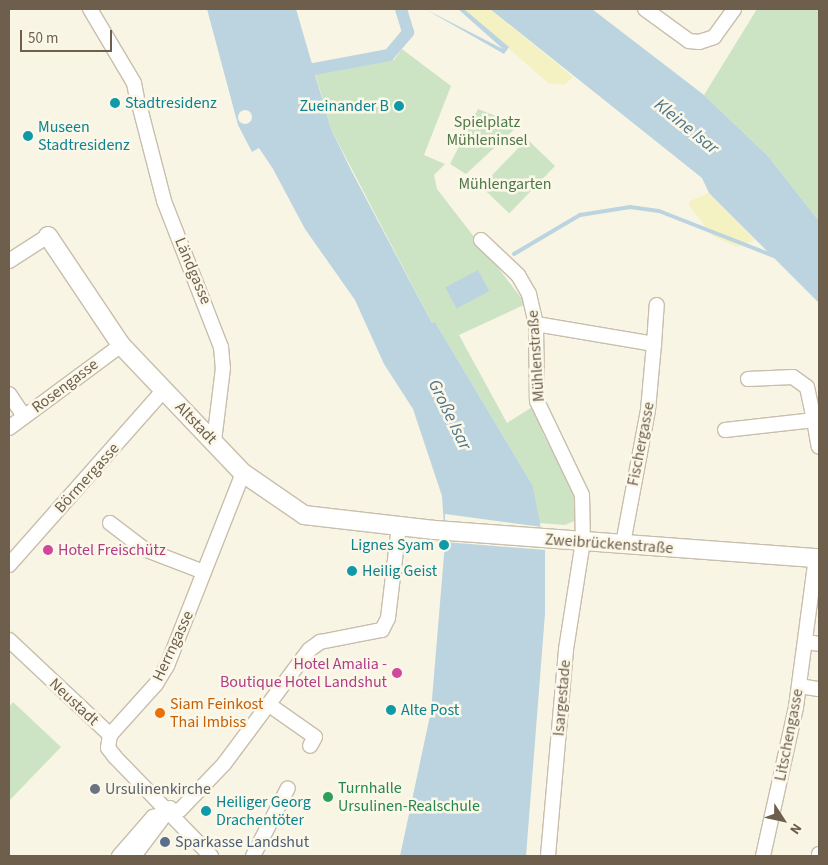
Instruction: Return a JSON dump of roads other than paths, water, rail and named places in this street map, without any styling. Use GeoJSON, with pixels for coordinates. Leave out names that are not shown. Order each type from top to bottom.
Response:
{"type":"FeatureCollection","features":[{"type":"Feature","properties":{"kind":"street","name":"Ländgasse"},"geometry":{"type":"LineString","coordinates":[[90,9],[134,83],[164,201],[221,347],[223,368],[214,442]]}},
{"type":"Feature","properties":{"kind":"street"},"geometry":{"type":"LineString","coordinates":[[645,9],[689,41],[709,39],[734,9]]}},
{"type":"Feature","properties":{"kind":"street"},"geometry":{"type":"LineString","coordinates":[[9,261],[48,236]]}},
{"type":"Feature","properties":{"kind":"street","name":"Altstadt"},"geometry":{"type":"LineString","coordinates":[[48,236],[121,345],[243,473],[304,515],[399,526]]}},
{"type":"Feature","properties":{"kind":"street","name":"Mühlenstraße"},"geometry":{"type":"LineString","coordinates":[[481,240],[518,275],[534,308],[537,401],[545,426],[572,468],[582,495],[583,541]]}},
{"type":"Feature","properties":{"kind":"street","name":"Fischergasse"},"geometry":{"type":"LineString","coordinates":[[623,544],[636,464],[648,410],[657,305]]}},
{"type":"Feature","properties":{"kind":"street"},"geometry":{"type":"LineString","coordinates":[[536,324],[600,333],[654,344]]}},
{"type":"Feature","properties":{"kind":"street","name":"Rosengasse"},"geometry":{"type":"LineString","coordinates":[[9,428],[121,345]]}},
{"type":"Feature","properties":{"kind":"street"},"geometry":{"type":"LineString","coordinates":[[748,379],[793,377],[807,387],[819,447]]}},
{"type":"Feature","properties":{"kind":"street","name":"Börmergasse"},"geometry":{"type":"LineString","coordinates":[[9,565],[164,390]]}},
{"type":"Feature","properties":{"kind":"street"},"geometry":{"type":"LineString","coordinates":[[9,394],[24,416]]}},
{"type":"Feature","properties":{"kind":"street"},"geometry":{"type":"LineString","coordinates":[[725,430],[814,420]]}},
{"type":"Feature","properties":{"kind":"street","name":"Herrngasse"},"geometry":{"type":"LineString","coordinates":[[110,735],[163,672],[243,473]]}},
{"type":"Feature","properties":{"kind":"street"},"geometry":{"type":"LineString","coordinates":[[110,523],[144,550],[204,572]]}},
{"type":"Feature","properties":{"kind":"street"},"geometry":{"type":"LineString","coordinates":[[134,856],[182,795],[200,787],[236,750],[309,650],[330,640],[382,630],[388,618],[399,526]]}},
{"type":"Feature","properties":{"kind":"street","name":"Zweibrückenstraße"},"geometry":{"type":"LineString","coordinates":[[399,526],[544,539],[817,558]]}},
{"type":"Feature","properties":{"kind":"street","name":"Isargestade"},"geometry":{"type":"LineString","coordinates":[[548,856],[566,650],[583,541]]}},
{"type":"Feature","properties":{"kind":"street","name":"Litschengasse"},"geometry":{"type":"LineString","coordinates":[[764,856],[799,686],[813,643],[817,558]]}},
{"type":"Feature","properties":{"kind":"street","name":"Neustadt"},"geometry":{"type":"LineString","coordinates":[[9,640],[110,735],[108,748],[167,813]]}},
{"type":"Feature","properties":{"kind":"street"},"geometry":{"type":"LineString","coordinates":[[799,686],[819,690]]}},
{"type":"Feature","properties":{"kind":"street"},"geometry":{"type":"LineString","coordinates":[[268,704],[315,736],[310,746]]}},
{"type":"Feature","properties":{"kind":"street"},"geometry":{"type":"LineString","coordinates":[[253,856],[288,788]]}},
{"type":"Feature","properties":{"kind":"street"},"geometry":{"type":"LineString","coordinates":[[119,856],[153,817],[167,813]]}},
{"type":"Feature","properties":{"kind":"street"},"geometry":{"type":"LineString","coordinates":[[167,813],[211,856]]}},
{"type":"Feature","properties":{"kind":"water","name":"Große Isar"},"geometry":{"type":"Polygon","coordinates":[[[207,9],[296,9],[331,129],[352,172],[432,323],[435,322],[533,486],[545,550],[545,614],[526,856],[400,856],[431,711],[445,543],[442,496],[413,409],[384,364],[355,300],[305,229],[273,169],[259,148],[252,152],[238,125],[207,9]]]}},
{"type":"Feature","properties":{"kind":"water"},"geometry":{"type":"Polygon","coordinates":[[[425,9],[503,49],[458,9],[464,9],[509,47],[504,54],[425,9]]]}},
{"type":"Feature","properties":{"kind":"water","name":"Kleine Isar"},"geometry":{"type":"Polygon","coordinates":[[[490,9],[592,9],[704,95],[768,156],[819,221],[819,303],[709,193],[702,178],[490,9]]]}},
{"type":"Feature","properties":{"kind":"water"},"geometry":{"type":"Polygon","coordinates":[[[478,270],[489,291],[457,309],[445,287],[478,270]]]}},
{"type":"Feature","properties":{"kind":"waterway"},"geometry":{"type":"LineString","coordinates":[[314,69],[389,55],[408,32],[401,9]]}},
{"type":"Feature","properties":{"kind":"waterway"},"geometry":{"type":"LineString","coordinates":[[514,254],[580,215],[630,207],[659,211],[774,256]]}},
{"type":"Feature","properties":{"kind":"place","name":"Stadtresidenz"},"geometry":{"type":"Point","coordinates":[115,103]}},
{"type":"Feature","properties":{"kind":"place","name":"Zueinander B"},"geometry":{"type":"Point","coordinates":[399,106]}},
{"type":"Feature","properties":{"kind":"place","name":"Museen Stadtresidenz"},"geometry":{"type":"Point","coordinates":[28,136]}},
{"type":"Feature","properties":{"kind":"place","name":"Lignes Syam"},"geometry":{"type":"Point","coordinates":[444,545]}},
{"type":"Feature","properties":{"kind":"place","name":"Hotel Freischütz"},"geometry":{"type":"Point","coordinates":[48,550]}},
{"type":"Feature","properties":{"kind":"place","name":"Heilig Geist"},"geometry":{"type":"Point","coordinates":[352,571]}},
{"type":"Feature","properties":{"kind":"place","name":"Hotel Amalia - Boutique Hotel Landshut"},"geometry":{"type":"Point","coordinates":[397,673]}},
{"type":"Feature","properties":{"kind":"place","name":"Alte Post"},"geometry":{"type":"Point","coordinates":[391,710]}},
{"type":"Feature","properties":{"kind":"place","name":"Siam Feinkost Thai Imbiss"},"geometry":{"type":"Point","coordinates":[160,713]}},
{"type":"Feature","properties":{"kind":"place","name":"Ursulinenkirche"},"geometry":{"type":"Point","coordinates":[95,789]}},
{"type":"Feature","properties":{"kind":"place","name":"Turnhalle Ursulinen-Realschule"},"geometry":{"type":"Point","coordinates":[328,797]}},
{"type":"Feature","properties":{"kind":"place","name":"Heiliger Georg Drachentöter"},"geometry":{"type":"Point","coordinates":[206,811]}},
{"type":"Feature","properties":{"kind":"place","name":"Sparkasse Landshut"},"geometry":{"type":"Point","coordinates":[165,842]}},
{"type":"Feature","properties":{"kind":"park label","name":"Spielplatz Mühleninsel"},"geometry":{"type":"Point","coordinates":[487,131]}},
{"type":"Feature","properties":{"kind":"park label","name":"Mühlengarten"},"geometry":{"type":"Point","coordinates":[505,184]}}]}
